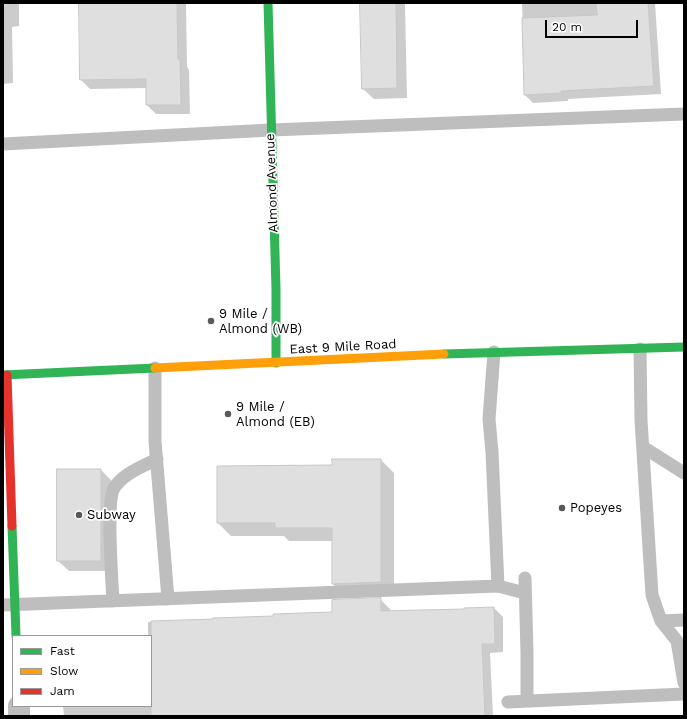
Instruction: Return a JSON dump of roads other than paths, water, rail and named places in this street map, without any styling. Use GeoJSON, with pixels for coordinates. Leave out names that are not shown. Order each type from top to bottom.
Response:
{"type":"FeatureCollection","features":[{"type":"Feature","properties":{"kind":"main road","name":"Almond Avenue"},"geometry":{"type":"LineString","coordinates":[[268,3],[276,289],[276,363]]}},
{"type":"Feature","properties":{"kind":"main road","name":"East 9 Mile Road"},"geometry":{"type":"LineString","coordinates":[[5,375],[494,352],[684,347]]}},
{"type":"Feature","properties":{"kind":"main road"},"geometry":{"type":"LineString","coordinates":[[5,375],[9,605],[16,635]]}},
{"type":"Feature","properties":{"kind":"lane"},"geometry":{"type":"LineString","coordinates":[[3,144],[271,130],[684,114]]}},
{"type":"Feature","properties":{"kind":"lane"},"geometry":{"type":"LineString","coordinates":[[640,348],[643,446],[652,595],[661,621],[677,641],[684,683]]}},
{"type":"Feature","properties":{"kind":"lane"},"geometry":{"type":"LineString","coordinates":[[494,352],[489,419],[492,452],[498,586]]}},
{"type":"Feature","properties":{"kind":"lane"},"geometry":{"type":"LineString","coordinates":[[155,368],[155,441],[168,599]]}},
{"type":"Feature","properties":{"kind":"lane"},"geometry":{"type":"LineString","coordinates":[[643,446],[684,473]]}},
{"type":"Feature","properties":{"kind":"lane"},"geometry":{"type":"LineString","coordinates":[[113,601],[110,507],[113,489],[125,476],[157,459]]}},
{"type":"Feature","properties":{"kind":"lane"},"geometry":{"type":"LineString","coordinates":[[525,578],[527,701]]}},
{"type":"Feature","properties":{"kind":"lane"},"geometry":{"type":"LineString","coordinates":[[9,605],[498,586],[525,593]]}},
{"type":"Feature","properties":{"kind":"lane"},"geometry":{"type":"LineString","coordinates":[[661,621],[684,620]]}},
{"type":"Feature","properties":{"kind":"lane"},"geometry":{"type":"LineString","coordinates":[[508,702],[684,694]]}},
{"type":"Feature","properties":{"kind":"place","name":"9 Mile / Almond (WB)"},"geometry":{"type":"Point","coordinates":[211,321]}},
{"type":"Feature","properties":{"kind":"place","name":"9 Mile / Almond (EB)"},"geometry":{"type":"Point","coordinates":[228,414]}},
{"type":"Feature","properties":{"kind":"place","name":"Popeyes"},"geometry":{"type":"Point","coordinates":[562,508]}},
{"type":"Feature","properties":{"kind":"place","name":"Subway"},"geometry":{"type":"Point","coordinates":[79,515]}}]}
